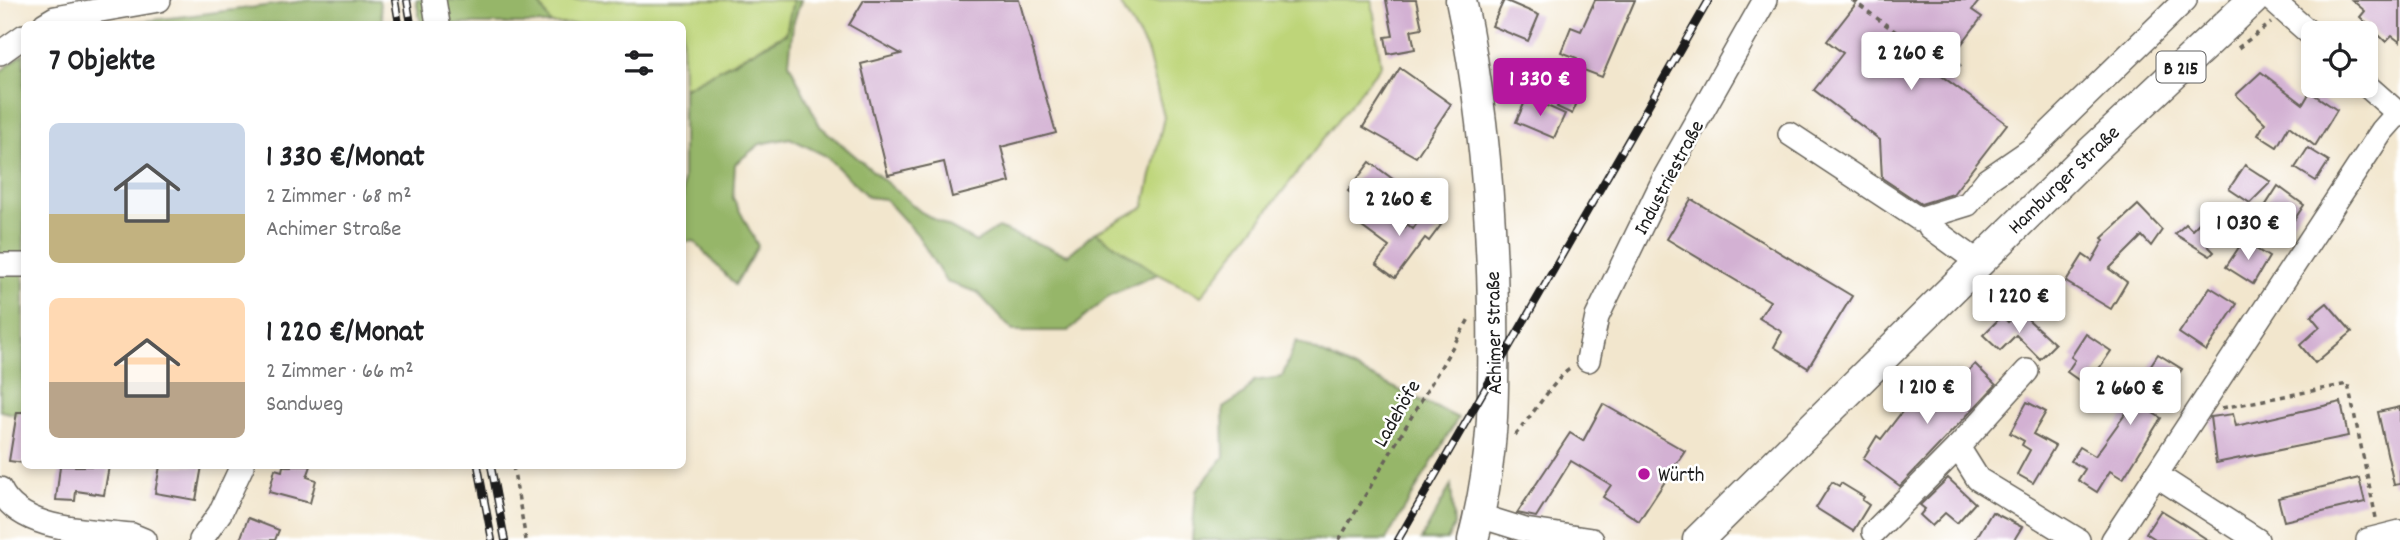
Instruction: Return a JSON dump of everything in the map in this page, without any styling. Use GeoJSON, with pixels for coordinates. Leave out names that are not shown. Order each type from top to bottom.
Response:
{"type":"FeatureCollection","features":[{"type":"Feature","properties":{"kind":"main road","name":"Achimer Straße"},"geometry":{"type":"LineString","coordinates":[[1461,0],[1478,87],[1490,213],[1495,416],[1477,528]]}},
{"type":"Feature","properties":{"kind":"main road","name":"Hamburger Straße"},"geometry":{"type":"LineString","coordinates":[[1698,540],[1978,262],[2253,0]]}},
{"type":"Feature","properties":{"kind":"street"},"geometry":{"type":"LineString","coordinates":[[50,21],[159,0]]}},
{"type":"Feature","properties":{"kind":"street"},"geometry":{"type":"LineString","coordinates":[[434,0],[438,21]]}},
{"type":"Feature","properties":{"kind":"street","name":"Industriestraße"},"geometry":{"type":"LineString","coordinates":[[1588,360],[1597,317],[1660,187],[1765,0]]}},
{"type":"Feature","properties":{"kind":"street"},"geometry":{"type":"LineString","coordinates":[[1790,134],[1919,219],[1968,204],[1987,180],[2032,149],[2185,0]]}},
{"type":"Feature","properties":{"kind":"street"},"geometry":{"type":"LineString","coordinates":[[2272,0],[2301,26]]}},
{"type":"Feature","properties":{"kind":"street"},"geometry":{"type":"LineString","coordinates":[[0,53],[21,38]]}},
{"type":"Feature","properties":{"kind":"street"},"geometry":{"type":"LineString","coordinates":[[2113,540],[2382,131],[2399,114],[2378,96]]}},
{"type":"Feature","properties":{"kind":"street"},"geometry":{"type":"LineString","coordinates":[[1930,227],[1978,262]]}},
{"type":"Feature","properties":{"kind":"street"},"geometry":{"type":"LineString","coordinates":[[0,265],[21,265]]}},
{"type":"Feature","properties":{"kind":"street"},"geometry":{"type":"LineString","coordinates":[[1874,532],[1958,447],[2027,371]]}},
{"type":"Feature","properties":{"kind":"street"},"geometry":{"type":"LineString","coordinates":[[1958,447],[1978,479],[2078,540]]}},
{"type":"Feature","properties":{"kind":"street"},"geometry":{"type":"LineString","coordinates":[[2167,458],[2257,540]]}},
{"type":"Feature","properties":{"kind":"street"},"geometry":{"type":"LineString","coordinates":[[201,540],[220,513],[241,469]]}},
{"type":"Feature","properties":{"kind":"street"},"geometry":{"type":"LineString","coordinates":[[2,499],[21,513],[52,524],[144,540]]}},
{"type":"Feature","properties":{"kind":"street"},"geometry":{"type":"LineString","coordinates":[[1477,528],[1523,535],[1592,540]]}},
{"type":"Feature","properties":{"kind":"street"},"geometry":{"type":"LineString","coordinates":[[2372,530],[2400,532]]}},
{"type":"Feature","properties":{"kind":"path"},"geometry":{"type":"LineString","coordinates":[[1852,0],[1951,72],[1962,63]]}},
{"type":"Feature","properties":{"kind":"path","name":"Ladehöfe"},"geometry":{"type":"LineString","coordinates":[[1339,540],[1475,309]]}},
{"type":"Feature","properties":{"kind":"path"},"geometry":{"type":"LineString","coordinates":[[1511,439],[1537,411],[1562,373],[1588,360]]}},
{"type":"Feature","properties":{"kind":"path"},"geometry":{"type":"LineString","coordinates":[[2199,409],[2204,412],[2348,384],[2372,530]]}},
{"type":"Feature","properties":{"kind":"path"},"geometry":{"type":"LineString","coordinates":[[514,469],[526,540]]}},
{"type":"Feature","properties":{"kind":"green space"},"geometry":{"type":"Polygon","coordinates":[[[312,0],[379,0],[382,21],[146,21],[312,0]]]}},
{"type":"Feature","properties":{"kind":"green space"},"geometry":{"type":"Polygon","coordinates":[[[416,0],[537,0],[549,21],[420,21],[416,0]]]}},
{"type":"Feature","properties":{"kind":"green space"},"geometry":{"type":"Polygon","coordinates":[[[537,0],[793,0],[786,33],[686,87],[686,21],[549,21],[537,0]]]}},
{"type":"Feature","properties":{"kind":"green space"},"geometry":{"type":"Polygon","coordinates":[[[793,0],[801,0],[793,24],[789,63],[820,126],[921,212],[976,242],[998,228],[1068,255],[1095,232],[1158,274],[1112,294],[1068,331],[1013,331],[977,292],[946,282],[917,234],[885,199],[868,197],[826,156],[790,138],[760,144],[735,164],[733,198],[758,246],[735,285],[694,241],[686,242],[686,87],[786,34],[793,0]]]}},
{"type":"Feature","properties":{"kind":"green space"},"geometry":{"type":"Polygon","coordinates":[[[1118,0],[1372,0],[1381,65],[1201,296],[1158,274],[1096,232],[1144,207],[1164,117],[1147,50],[1118,0]]]}},
{"type":"Feature","properties":{"kind":"green space"},"geometry":{"type":"Polygon","coordinates":[[[21,55],[21,415],[0,411],[0,72],[21,55]]]}},
{"type":"Feature","properties":{"kind":"green space"},"geometry":{"type":"Polygon","coordinates":[[[1296,341],[1458,418],[1386,540],[1192,540],[1196,491],[1224,457],[1223,408],[1243,395],[1254,381],[1282,377],[1296,341]]]}},
{"type":"Feature","properties":{"kind":"green space"},"geometry":{"type":"Polygon","coordinates":[[[1451,485],[1454,525],[1447,540],[1421,540],[1451,485]]]}},
{"type":"Feature","properties":{"kind":"building"},"geometry":{"type":"Polygon","coordinates":[[[864,0],[1019,0],[1056,133],[1001,147],[1010,182],[952,197],[944,162],[888,175],[861,64],[901,54],[849,25],[864,0]]]}},
{"type":"Feature","properties":{"kind":"building"},"geometry":{"type":"Polygon","coordinates":[[[1386,0],[1416,0],[1422,28],[1411,30],[1415,49],[1388,54],[1385,37],[1393,36],[1386,0]]]}},
{"type":"Feature","properties":{"kind":"building"},"geometry":{"type":"Polygon","coordinates":[[[1504,0],[1539,15],[1528,41],[1492,26],[1504,0]]]}},
{"type":"Feature","properties":{"kind":"building"},"geometry":{"type":"Polygon","coordinates":[[[1595,0],[1635,0],[1602,77],[1573,66],[1577,58],[1561,52],[1571,27],[1581,31],[1595,0]]]}},
{"type":"Feature","properties":{"kind":"building"},"geometry":{"type":"Polygon","coordinates":[[[1859,0],[1980,0],[1972,10],[1982,17],[1939,74],[2007,124],[1953,194],[1921,204],[1882,178],[1880,140],[1814,90],[1843,53],[1827,41],[1859,0]]]}},
{"type":"Feature","properties":{"kind":"building"},"geometry":{"type":"Polygon","coordinates":[[[2352,0],[2400,0],[2400,42],[2392,36],[2386,42],[2378,34],[2378,21],[2364,21],[2360,17],[2365,11],[2352,0]]]}},
{"type":"Feature","properties":{"kind":"building"},"geometry":{"type":"Polygon","coordinates":[[[1400,68],[1451,104],[1416,157],[1363,127],[1400,68]]]}},
{"type":"Feature","properties":{"kind":"building"},"geometry":{"type":"Polygon","coordinates":[[[2261,72],[2303,104],[2306,98],[2319,98],[2337,110],[2315,146],[2289,126],[2277,147],[2258,135],[2265,123],[2236,95],[2261,72]]]}},
{"type":"Feature","properties":{"kind":"building"},"geometry":{"type":"Polygon","coordinates":[[[1564,91],[1579,98],[1572,114],[1557,107],[1564,91]]]}},
{"type":"Feature","properties":{"kind":"building"},"geometry":{"type":"Polygon","coordinates":[[[1527,97],[1565,114],[1554,138],[1516,122],[1527,97]]]}},
{"type":"Feature","properties":{"kind":"building"},"geometry":{"type":"Polygon","coordinates":[[[2308,148],[2329,161],[2316,181],[2295,168],[2308,148]]]}},
{"type":"Feature","properties":{"kind":"building"},"geometry":{"type":"Polygon","coordinates":[[[1370,162],[1394,180],[1372,209],[1348,191],[1370,162]]]}},
{"type":"Feature","properties":{"kind":"building"},"geometry":{"type":"Polygon","coordinates":[[[2245,165],[2271,182],[2250,203],[2229,189],[2245,165]]]}},
{"type":"Feature","properties":{"kind":"building"},"geometry":{"type":"Polygon","coordinates":[[[2278,186],[2304,205],[2286,232],[2260,214],[2278,186]]]}},
{"type":"Feature","properties":{"kind":"building"},"geometry":{"type":"Polygon","coordinates":[[[1691,199],[1852,296],[1808,368],[1774,347],[1782,332],[1759,318],[1770,301],[1667,239],[1691,199]]]}},
{"type":"Feature","properties":{"kind":"building"},"geometry":{"type":"Polygon","coordinates":[[[2138,205],[2162,230],[2151,246],[2142,236],[2109,269],[2127,282],[2111,309],[2066,282],[2083,255],[2092,261],[2104,240],[2102,238],[2138,205]]]}},
{"type":"Feature","properties":{"kind":"building"},"geometry":{"type":"Polygon","coordinates":[[[1377,206],[1405,227],[1407,224],[1413,229],[1424,213],[1441,225],[1429,241],[1425,238],[1395,278],[1376,264],[1389,247],[1362,227],[1377,206]]]}},
{"type":"Feature","properties":{"kind":"building"},"geometry":{"type":"Polygon","coordinates":[[[2200,222],[2216,237],[2207,245],[2214,252],[2210,256],[2175,234],[2186,224],[2192,230],[2200,222]]]}},
{"type":"Feature","properties":{"kind":"building"},"geometry":{"type":"Polygon","coordinates":[[[2243,241],[2269,257],[2253,284],[2226,267],[2243,241]]]}},
{"type":"Feature","properties":{"kind":"building"},"geometry":{"type":"Polygon","coordinates":[[[2210,287],[2237,304],[2206,351],[2179,333],[2210,287]]]}},
{"type":"Feature","properties":{"kind":"building"},"geometry":{"type":"Polygon","coordinates":[[[2327,303],[2352,332],[2315,363],[2300,345],[2320,327],[2311,316],[2327,303]]]}},
{"type":"Feature","properties":{"kind":"building"},"geometry":{"type":"Polygon","coordinates":[[[2019,311],[2055,344],[2040,359],[2016,335],[2000,351],[1983,335],[2002,316],[2008,322],[2019,311]]]}},
{"type":"Feature","properties":{"kind":"building"},"geometry":{"type":"Polygon","coordinates":[[[2086,334],[2111,351],[2087,386],[2067,372],[2075,360],[2071,357],[2086,334]]]}},
{"type":"Feature","properties":{"kind":"building"},"geometry":{"type":"Polygon","coordinates":[[[2158,354],[2182,369],[2153,413],[2161,418],[2123,479],[2110,471],[2097,492],[2078,480],[2085,469],[2071,461],[2080,447],[2095,456],[2131,406],[2126,403],[2158,354]]]}},
{"type":"Feature","properties":{"kind":"building"},"geometry":{"type":"Polygon","coordinates":[[[1975,364],[1996,385],[1900,486],[1863,459],[1877,436],[1881,439],[1905,408],[1910,412],[1937,381],[1948,391],[1975,364]]]}},
{"type":"Feature","properties":{"kind":"building"},"geometry":{"type":"Polygon","coordinates":[[[2027,402],[2046,412],[2033,434],[2055,446],[2033,483],[2017,474],[2030,450],[2022,445],[2024,441],[2010,433],[2027,402]]]}},
{"type":"Feature","properties":{"kind":"building"},"geometry":{"type":"Polygon","coordinates":[[[2341,402],[2348,436],[2216,463],[2210,417],[2233,414],[2236,426],[2341,402]]]}},
{"type":"Feature","properties":{"kind":"building"},"geometry":{"type":"Polygon","coordinates":[[[1603,404],[1685,451],[1639,521],[1603,497],[1611,485],[1571,461],[1536,517],[1517,513],[1570,433],[1583,441],[1603,404]]]}},
{"type":"Feature","properties":{"kind":"building"},"geometry":{"type":"Polygon","coordinates":[[[2400,407],[2400,484],[2394,485],[2378,412],[2400,407]]]}},
{"type":"Feature","properties":{"kind":"building"},"geometry":{"type":"Polygon","coordinates":[[[17,412],[21,412],[21,463],[9,461],[17,412]]]}},
{"type":"Feature","properties":{"kind":"building"},"geometry":{"type":"Polygon","coordinates":[[[60,469],[108,469],[104,495],[76,491],[75,501],[56,500],[60,469]]]}},
{"type":"Feature","properties":{"kind":"building"},"geometry":{"type":"Polygon","coordinates":[[[159,469],[201,469],[196,500],[155,493],[159,469]]]}},
{"type":"Feature","properties":{"kind":"building"},"geometry":{"type":"Polygon","coordinates":[[[275,469],[310,469],[307,477],[316,480],[310,503],[269,492],[275,469]]]}},
{"type":"Feature","properties":{"kind":"building"},"geometry":{"type":"Polygon","coordinates":[[[1948,478],[1975,503],[1957,523],[1945,513],[1932,526],[1920,515],[1925,509],[1920,505],[1948,478]]]}},
{"type":"Feature","properties":{"kind":"building"},"geometry":{"type":"Polygon","coordinates":[[[2359,478],[2365,502],[2284,521],[2278,498],[2359,478]]]}},
{"type":"Feature","properties":{"kind":"building"},"geometry":{"type":"Polygon","coordinates":[[[1832,482],[1839,486],[1841,483],[1864,497],[1862,500],[1869,505],[1853,531],[1816,508],[1832,482]]]}},
{"type":"Feature","properties":{"kind":"building"},"geometry":{"type":"Polygon","coordinates":[[[2161,510],[2208,540],[2157,540],[2146,533],[2161,510]]]}},
{"type":"Feature","properties":{"kind":"building"},"geometry":{"type":"Polygon","coordinates":[[[1992,512],[2022,527],[2014,540],[1975,540],[1992,512]]]}},
{"type":"Feature","properties":{"kind":"building"},"geometry":{"type":"Polygon","coordinates":[[[248,518],[279,530],[275,540],[240,540],[248,518]]]}},
{"type":"Feature","properties":{"kind":"railway"},"geometry":{"type":"LineString","coordinates":[[395,0],[398,21]]}},
{"type":"Feature","properties":{"kind":"railway"},"geometry":{"type":"LineString","coordinates":[[407,0],[410,21]]}},
{"type":"Feature","properties":{"kind":"railway"},"geometry":{"type":"LineString","coordinates":[[1398,540],[1709,0]]}},
{"type":"Feature","properties":{"kind":"railway"},"geometry":{"type":"LineString","coordinates":[[479,469],[492,540]]}},
{"type":"Feature","properties":{"kind":"railway"},"geometry":{"type":"LineString","coordinates":[[492,469],[505,540]]}},
{"type":"Feature","properties":{"kind":"place","name":"Würth"},"geometry":{"type":"Point","coordinates":[1644,474]}}]}
